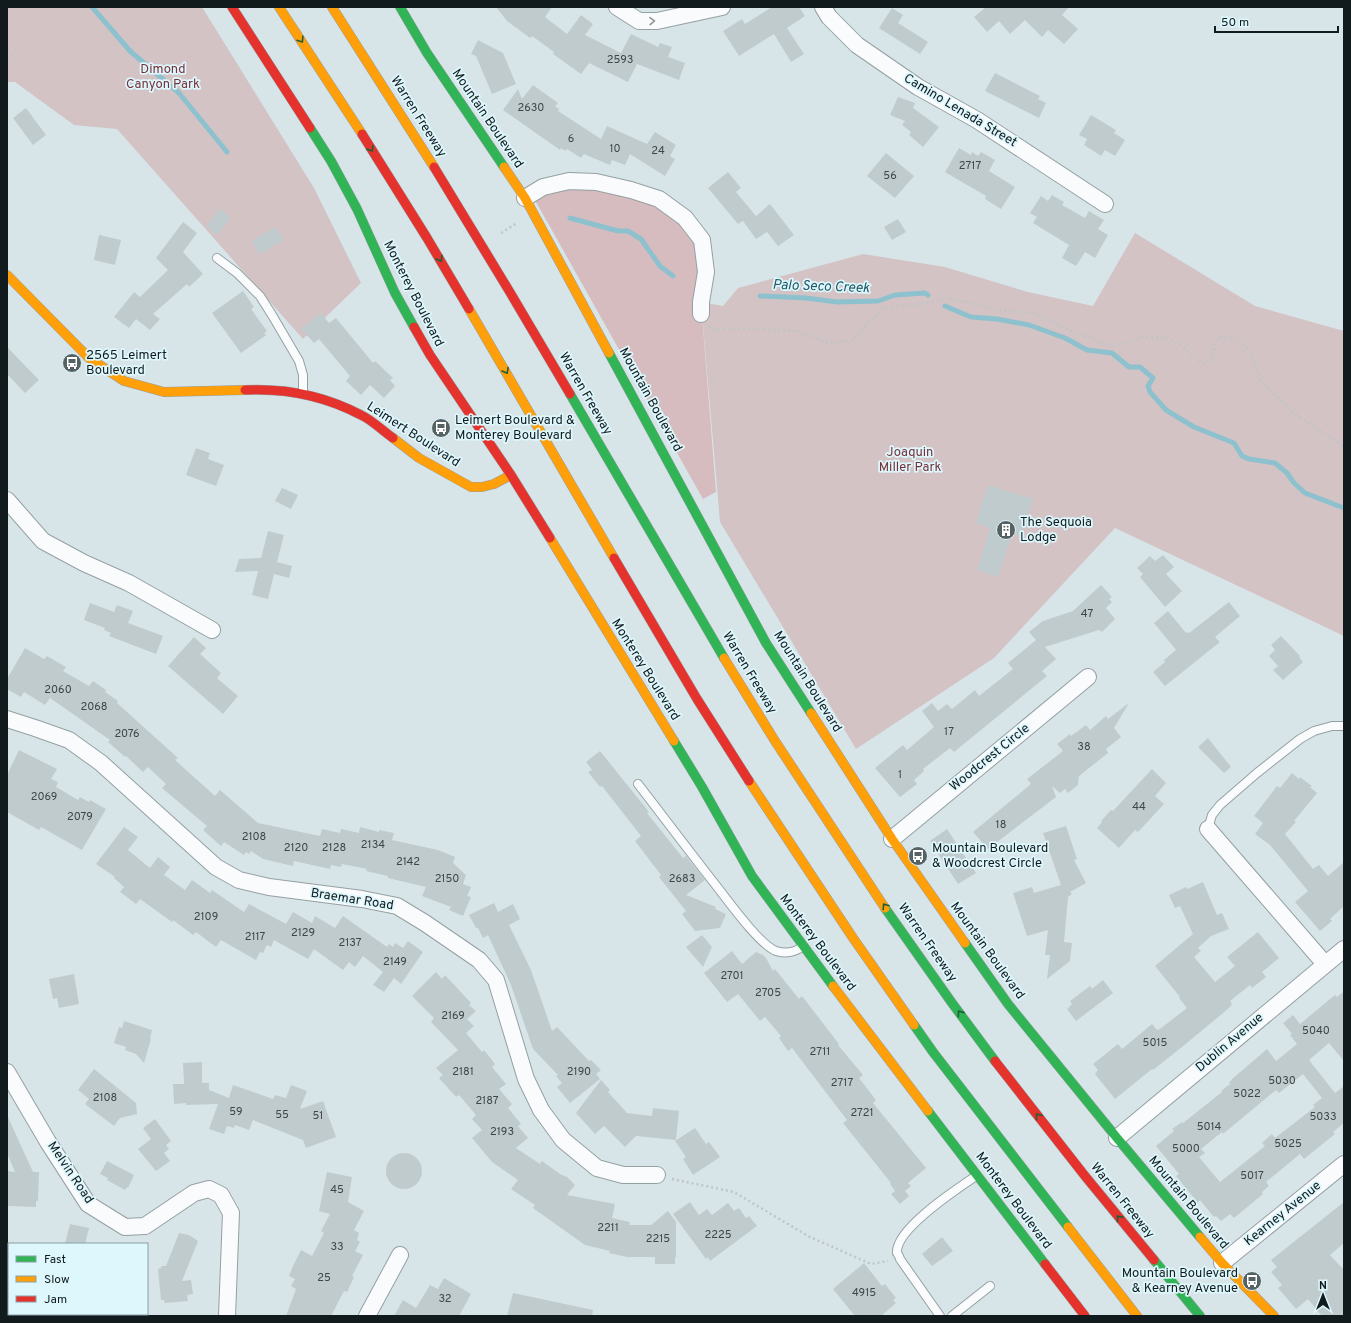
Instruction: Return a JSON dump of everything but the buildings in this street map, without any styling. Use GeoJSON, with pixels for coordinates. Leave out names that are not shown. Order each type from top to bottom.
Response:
{"type":"FeatureCollection","features":[{"type":"Feature","properties":{"kind":"main road","name":"Monterey Boulevard"},"geometry":{"type":"LineString","coordinates":[[232,7],[331,161],[357,209],[395,293],[422,342],[511,476],[702,787],[752,876],[803,947],[1084,1316]]}},
{"type":"Feature","properties":{"kind":"main road"},"geometry":{"type":"LineString","coordinates":[[279,7],[351,117],[427,238],[697,699],[774,820],[853,938],[934,1052],[1137,1316]]}},
{"type":"Feature","properties":{"kind":"main road","name":"Warren Freeway"},"geometry":{"type":"LineString","coordinates":[[332,7],[464,215],[734,676],[811,796],[889,913],[971,1028],[1056,1140],[1143,1249],[1200,1316]]}},
{"type":"Feature","properties":{"kind":"main road","name":"Mountain Boulevard"},"geometry":{"type":"LineString","coordinates":[[400,7],[427,53],[525,198],[766,643],[892,839],[1008,1004],[1117,1138],[1222,1263],[1274,1316]]}},
{"type":"Feature","properties":{"kind":"main road","name":"Leimert Boulevard"},"geometry":{"type":"LineString","coordinates":[[7,275],[89,358],[124,381],[164,392],[268,389],[303,394],[332,402],[362,415],[419,458],[471,487],[482,487],[494,484],[511,476]]}},
{"type":"Feature","properties":{"kind":"main road"},"geometry":{"type":"LineString","coordinates":[[1143,1249],[1211,1316]]}},
{"type":"Feature","properties":{"kind":"street"},"geometry":{"type":"LineString","coordinates":[[617,7],[639,21],[657,21],[722,7]]}},
{"type":"Feature","properties":{"kind":"street","name":"Camino Lenada Street"},"geometry":{"type":"LineString","coordinates":[[824,7],[829,17],[863,50],[918,87],[977,120],[1106,204]]}},
{"type":"Feature","properties":{"kind":"street"},"geometry":{"type":"LineString","coordinates":[[525,198],[543,187],[569,181],[596,182],[631,190],[659,200],[685,218],[702,240],[706,272],[701,302],[702,314]]}},
{"type":"Feature","properties":{"kind":"street"},"geometry":{"type":"LineString","coordinates":[[7,500],[43,541],[84,563],[129,583],[212,630]]}},
{"type":"Feature","properties":{"kind":"street","name":"Woodcrest Circle"},"geometry":{"type":"LineString","coordinates":[[892,839],[1088,677]]}},
{"type":"Feature","properties":{"kind":"street","name":"Braemar Road"},"geometry":{"type":"LineString","coordinates":[[7,719],[69,740],[100,763],[216,867],[239,880],[269,887],[362,899],[397,906],[425,923],[479,960],[496,980],[526,1079],[541,1110],[563,1140],[597,1168],[623,1175],[657,1175]]}},
{"type":"Feature","properties":{"kind":"street"},"geometry":{"type":"LineString","coordinates":[[1208,829],[1325,964]]}},
{"type":"Feature","properties":{"kind":"street","name":"Dublin Avenue"},"geometry":{"type":"LineString","coordinates":[[1117,1138],[1344,949]]}},
{"type":"Feature","properties":{"kind":"street","name":"Melvin Road"},"geometry":{"type":"LineString","coordinates":[[7,1072],[48,1142],[88,1204],[125,1227],[145,1226],[194,1193],[209,1189],[221,1195],[231,1213],[227,1316]]}},
{"type":"Feature","properties":{"kind":"street","name":"Kearney Avenue"},"geometry":{"type":"LineString","coordinates":[[1222,1263],[1344,1164]]}},
{"type":"Feature","properties":{"kind":"street"},"geometry":{"type":"LineString","coordinates":[[368,1316],[400,1255]]}},
{"type":"Feature","properties":{"kind":"lane"},"geometry":{"type":"LineString","coordinates":[[217,258],[237,273],[260,296],[299,361],[303,375],[303,394]]}},
{"type":"Feature","properties":{"kind":"lane"},"geometry":{"type":"LineString","coordinates":[[1208,829],[1212,815],[1220,805],[1300,739],[1320,729],[1332,726],[1344,726]]}},
{"type":"Feature","properties":{"kind":"lane"},"geometry":{"type":"LineString","coordinates":[[638,784],[732,907],[765,944],[776,951],[786,953],[798,951],[803,947]]}},
{"type":"Feature","properties":{"kind":"lane"},"geometry":{"type":"LineString","coordinates":[[940,1316],[897,1254],[899,1243],[912,1224],[977,1175]]}},
{"type":"Feature","properties":{"kind":"lane"},"geometry":{"type":"LineString","coordinates":[[952,1316],[990,1286]]}},
{"type":"Feature","properties":{"kind":"path"},"geometry":{"type":"LineString","coordinates":[[7,51],[13,56]]}},
{"type":"Feature","properties":{"kind":"path"},"geometry":{"type":"LineString","coordinates":[[702,314],[706,324],[713,329],[798,331],[829,343],[854,340],[870,321],[885,308],[915,305],[948,298],[1000,310],[1034,314],[1078,334],[1113,346],[1144,337],[1167,338],[1180,344],[1197,360],[1204,364],[1212,359],[1214,345],[1220,337],[1238,339],[1250,351],[1261,381],[1298,416],[1344,447]]}},
{"type":"Feature","properties":{"kind":"path"},"geometry":{"type":"LineString","coordinates":[[657,1175],[734,1192],[808,1236],[871,1264],[900,1259]]}},
{"type":"Feature","properties":{"kind":"green space","name":"Dimond Canyon Park"},"geometry":{"type":"Polygon","coordinates":[[[7,7],[202,7],[314,188],[361,283],[303,339],[117,129],[74,125],[15,82],[7,82],[7,7]]]}},
{"type":"Feature","properties":{"kind":"green space","name":"Joaquin Miller Park"},"geometry":{"type":"Polygon","coordinates":[[[1135,233],[1255,306],[1344,331],[1344,636],[1115,528],[994,658],[856,749],[720,522],[701,302],[723,306],[738,288],[863,254],[945,267],[1028,292],[1093,306],[1135,233]]]}},
{"type":"Feature","properties":{"kind":"shaded area"},"geometry":{"type":"Polygon","coordinates":[[[569,181],[659,199],[702,240],[701,302],[716,492],[703,499],[531,193],[569,181]]]}},
{"type":"Feature","properties":{"kind":"waterway","name":"Palo Seco Creek"},"geometry":{"type":"LineString","coordinates":[[92,7],[130,51],[179,93],[227,152]]}},
{"type":"Feature","properties":{"kind":"waterway","name":"Palo Seco Creek"},"geometry":{"type":"LineString","coordinates":[[570,218],[618,231],[628,231],[641,239],[660,266],[673,276]]}},
{"type":"Feature","properties":{"kind":"waterway","name":"Palo Seco Creek"},"geometry":{"type":"LineString","coordinates":[[760,296],[806,298],[837,302],[878,301],[895,295],[925,293],[928,295]]}},
{"type":"Feature","properties":{"kind":"waterway","name":"Palo Seco Creek"},"geometry":{"type":"LineString","coordinates":[[945,306],[971,317],[997,319],[1029,325],[1065,338],[1087,350],[1112,353],[1129,367],[1140,367],[1153,378],[1148,386],[1150,392],[1166,410],[1194,427],[1234,443],[1242,456],[1249,459],[1275,463],[1287,473],[1294,483],[1305,493],[1344,508]]}},
{"type":"Feature","properties":{"kind":"traffic: fast"},"geometry":{"type":"LineString","coordinates":[[400,7],[427,53],[504,167]]}},
{"type":"Feature","properties":{"kind":"traffic: fast"},"geometry":{"type":"LineString","coordinates":[[310,128],[331,161],[357,209],[395,293],[414,327]]}},
{"type":"Feature","properties":{"kind":"traffic: fast"},"geometry":{"type":"LineString","coordinates":[[609,353],[766,643],[811,713]]}},
{"type":"Feature","properties":{"kind":"traffic: fast"},"geometry":{"type":"LineString","coordinates":[[570,394],[724,658]]}},
{"type":"Feature","properties":{"kind":"traffic: fast"},"geometry":{"type":"LineString","coordinates":[[674,741],[702,787],[752,876],[833,986]]}},
{"type":"Feature","properties":{"kind":"traffic: fast"},"geometry":{"type":"LineString","coordinates":[[885,908],[995,1061]]}},
{"type":"Feature","properties":{"kind":"traffic: fast"},"geometry":{"type":"LineString","coordinates":[[965,943],[1008,1004],[1200,1237]]}},
{"type":"Feature","properties":{"kind":"traffic: fast"},"geometry":{"type":"LineString","coordinates":[[914,1025],[933,1052],[1068,1227]]}},
{"type":"Feature","properties":{"kind":"traffic: fast"},"geometry":{"type":"LineString","coordinates":[[928,1111],[1045,1264]]}},
{"type":"Feature","properties":{"kind":"traffic: fast"},"geometry":{"type":"LineString","coordinates":[[1154,1260],[1200,1316]]}},
{"type":"Feature","properties":{"kind":"traffic: slow"},"geometry":{"type":"LineString","coordinates":[[279,7],[362,134]]}},
{"type":"Feature","properties":{"kind":"traffic: slow"},"geometry":{"type":"LineString","coordinates":[[332,7],[434,167]]}},
{"type":"Feature","properties":{"kind":"traffic: slow"},"geometry":{"type":"LineString","coordinates":[[504,167],[525,198],[609,353]]}},
{"type":"Feature","properties":{"kind":"traffic: slow"},"geometry":{"type":"LineString","coordinates":[[7,275],[89,358],[124,381],[164,392],[245,390]]}},
{"type":"Feature","properties":{"kind":"traffic: slow"},"geometry":{"type":"LineString","coordinates":[[469,309],[614,558]]}},
{"type":"Feature","properties":{"kind":"traffic: slow"},"geometry":{"type":"LineString","coordinates":[[393,438],[419,458],[471,487],[482,487],[494,484],[511,475]]}},
{"type":"Feature","properties":{"kind":"traffic: slow"},"geometry":{"type":"LineString","coordinates":[[550,538],[674,741]]}},
{"type":"Feature","properties":{"kind":"traffic: slow"},"geometry":{"type":"LineString","coordinates":[[724,658],[775,741],[885,908]]}},
{"type":"Feature","properties":{"kind":"traffic: slow"},"geometry":{"type":"LineString","coordinates":[[811,713],[892,839],[965,943]]}},
{"type":"Feature","properties":{"kind":"traffic: slow"},"geometry":{"type":"LineString","coordinates":[[749,781],[853,938],[914,1025]]}},
{"type":"Feature","properties":{"kind":"traffic: slow"},"geometry":{"type":"LineString","coordinates":[[833,986],[928,1111]]}},
{"type":"Feature","properties":{"kind":"traffic: slow"},"geometry":{"type":"LineString","coordinates":[[1068,1227],[1137,1316]]}},
{"type":"Feature","properties":{"kind":"traffic: slow"},"geometry":{"type":"LineString","coordinates":[[1200,1237],[1222,1263],[1274,1316]]}},
{"type":"Feature","properties":{"kind":"traffic: jam"},"geometry":{"type":"LineString","coordinates":[[232,7],[310,128]]}},
{"type":"Feature","properties":{"kind":"traffic: jam"},"geometry":{"type":"LineString","coordinates":[[362,134],[427,238],[469,309]]}},
{"type":"Feature","properties":{"kind":"traffic: jam"},"geometry":{"type":"LineString","coordinates":[[434,167],[570,394]]}},
{"type":"Feature","properties":{"kind":"traffic: jam"},"geometry":{"type":"LineString","coordinates":[[414,327],[430,355],[511,475],[550,538]]}},
{"type":"Feature","properties":{"kind":"traffic: jam"},"geometry":{"type":"LineString","coordinates":[[245,390],[275,390],[319,398],[347,408],[365,417],[393,438]]}},
{"type":"Feature","properties":{"kind":"traffic: jam"},"geometry":{"type":"LineString","coordinates":[[614,558],[697,699],[749,781]]}},
{"type":"Feature","properties":{"kind":"traffic: jam"},"geometry":{"type":"LineString","coordinates":[[995,1061],[1085,1176],[1154,1260]]}},
{"type":"Feature","properties":{"kind":"traffic: jam"},"geometry":{"type":"LineString","coordinates":[[1045,1264],[1085,1316]]}},
{"type":"Feature","properties":{"kind":"place","name":"2565 Leimert Boulevard"},"geometry":{"type":"Point","coordinates":[72,363]}},
{"type":"Feature","properties":{"kind":"place","name":"Leimert Boulevard & Monterey Boulevard"},"geometry":{"type":"Point","coordinates":[441,428]}},
{"type":"Feature","properties":{"kind":"place","name":"The Sequoia Lodge"},"geometry":{"type":"Point","coordinates":[1006,530]}},
{"type":"Feature","properties":{"kind":"place","name":"Mountain Boulevard & Woodcrest Circle"},"geometry":{"type":"Point","coordinates":[918,856]}},
{"type":"Feature","properties":{"kind":"place","name":"Mountain Boulevard & Kearney Avenue"},"geometry":{"type":"Point","coordinates":[1252,1281]}}]}
